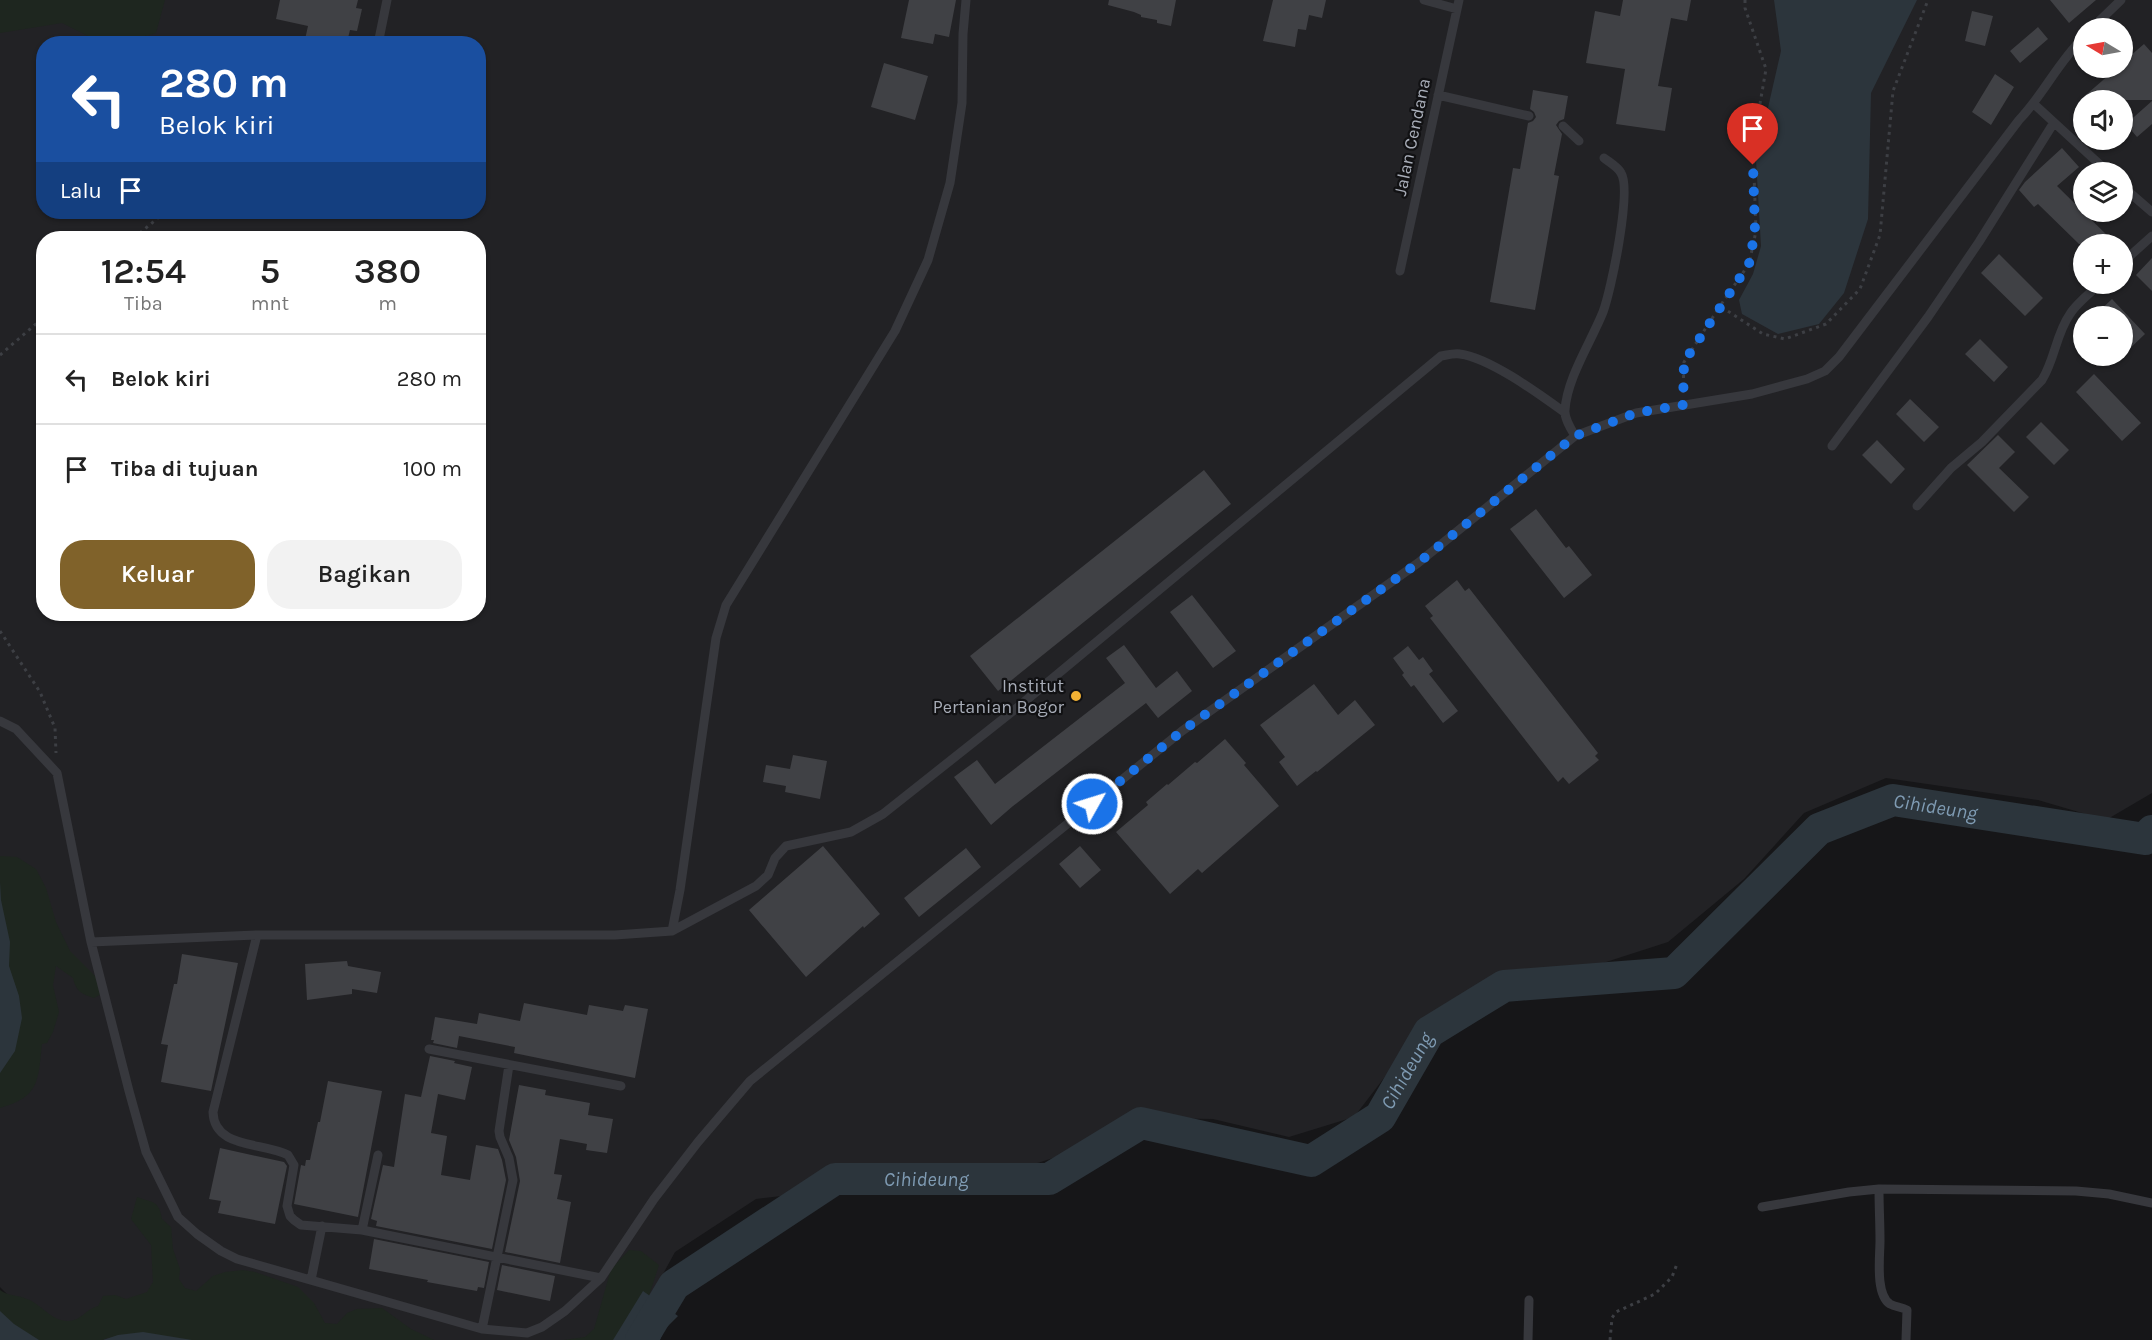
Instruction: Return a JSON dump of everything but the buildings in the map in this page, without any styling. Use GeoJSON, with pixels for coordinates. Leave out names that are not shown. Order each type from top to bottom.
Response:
{"type":"FeatureCollection","features":[{"type":"Feature","properties":{"kind":"lane"},"geometry":{"type":"LineString","coordinates":[[380,36],[387,0]]}},
{"type":"Feature","properties":{"kind":"lane"},"geometry":{"type":"LineString","coordinates":[[672,931],[680,890],[716,638],[726,605],[895,331],[928,260],[950,183],[962,103],[966,0]]}},
{"type":"Feature","properties":{"kind":"lane","name":"Jalan Cendana"},"geometry":{"type":"LineString","coordinates":[[1400,271],[1458,5],[1424,0]]}},
{"type":"Feature","properties":{"kind":"lane"},"geometry":{"type":"LineString","coordinates":[[2102,18],[2121,0]]}},
{"type":"Feature","properties":{"kind":"lane"},"geometry":{"type":"LineString","coordinates":[[0,721],[16,729],[57,773],[91,942],[129,1091],[146,1152],[178,1217],[205,1240],[237,1259],[482,1329],[527,1333],[542,1327],[565,1311],[601,1278],[654,1199],[750,1081],[1182,731],[1418,563],[1575,436],[1636,413],[1752,394],[1807,380],[1825,371],[1839,357],[2019,120],[2034,104],[2073,47]]}},
{"type":"Feature","properties":{"kind":"lane"},"geometry":{"type":"LineString","coordinates":[[1438,95],[1529,116]]}},
{"type":"Feature","properties":{"kind":"lane"},"geometry":{"type":"LineString","coordinates":[[2034,104],[2097,162]]}},
{"type":"Feature","properties":{"kind":"lane"},"geometry":{"type":"LineString","coordinates":[[1832,446],[1928,317],[1979,242],[2053,124]]}},
{"type":"Feature","properties":{"kind":"lane"},"geometry":{"type":"LineString","coordinates":[[1563,126],[1578,141]]}},
{"type":"Feature","properties":{"kind":"lane"},"geometry":{"type":"LineString","coordinates":[[1564,412],[1575,373],[1604,311],[1614,269],[1624,198],[1624,179],[1621,171],[1604,159]]}},
{"type":"Feature","properties":{"kind":"lane"},"geometry":{"type":"LineString","coordinates":[[2133,196],[2152,212]]}},
{"type":"Feature","properties":{"kind":"lane"},"geometry":{"type":"LineString","coordinates":[[2133,252],[2152,236]]}},
{"type":"Feature","properties":{"kind":"lane"},"geometry":{"type":"LineString","coordinates":[[1917,506],[1951,468],[1983,442],[2042,380],[2049,370],[2070,312],[2089,294]]}},
{"type":"Feature","properties":{"kind":"lane"},"geometry":{"type":"LineString","coordinates":[[91,942],[257,935],[615,935],[672,931],[756,886],[768,874],[775,858],[786,846],[851,832],[883,814],[1018,707],[1441,356],[1459,354],[1481,360],[1532,390],[1564,412],[1575,436]]}},
{"type":"Feature","properties":{"kind":"lane"},"geometry":{"type":"LineString","coordinates":[[257,935],[213,1112],[213,1124],[228,1138],[288,1155],[294,1165],[287,1206],[290,1215],[301,1225],[362,1230],[601,1278]]}},
{"type":"Feature","properties":{"kind":"lane"},"geometry":{"type":"LineString","coordinates":[[429,1049],[621,1086]]}},
{"type":"Feature","properties":{"kind":"lane"},"geometry":{"type":"LineString","coordinates":[[482,1329],[513,1180],[509,1158],[499,1131],[509,1065]]}},
{"type":"Feature","properties":{"kind":"lane"},"geometry":{"type":"LineString","coordinates":[[362,1230],[378,1155]]}},
{"type":"Feature","properties":{"kind":"lane"},"geometry":{"type":"LineString","coordinates":[[1762,1207],[1849,1191],[1879,1189],[2076,1191],[2109,1194],[2152,1203]]}},
{"type":"Feature","properties":{"kind":"lane"},"geometry":{"type":"LineString","coordinates":[[1879,1189],[1881,1287],[1889,1304],[1907,1310],[1906,1340]]}},
{"type":"Feature","properties":{"kind":"lane"},"geometry":{"type":"LineString","coordinates":[[310,1280],[322,1226]]}},
{"type":"Feature","properties":{"kind":"lane"},"geometry":{"type":"LineString","coordinates":[[1528,1340],[1529,1300]]}},
{"type":"Feature","properties":{"kind":"path"},"geometry":{"type":"LineString","coordinates":[[1683,405],[1684,362],[1749,264],[1755,231],[1753,144],[1766,69],[1745,9],[1745,0]]}},
{"type":"Feature","properties":{"kind":"path"},"geometry":{"type":"LineString","coordinates":[[1720,306],[1763,334],[1785,339],[1826,324],[1860,289],[1880,235],[1893,91],[1928,0]]}},
{"type":"Feature","properties":{"kind":"path"},"geometry":{"type":"LineString","coordinates":[[142,231],[157,219]]}},
{"type":"Feature","properties":{"kind":"path"},"geometry":{"type":"LineString","coordinates":[[0,355],[36,324]]}},
{"type":"Feature","properties":{"kind":"path"},"geometry":{"type":"LineString","coordinates":[[0,631],[40,692],[55,728],[57,773]]}},
{"type":"Feature","properties":{"kind":"path"},"geometry":{"type":"LineString","coordinates":[[1610,1340],[1612,1318],[1616,1312],[1655,1294],[1672,1277],[1677,1264]]}},
{"type":"Feature","properties":{"kind":"shaded area","name":"Institut Pertanian Bogor"},"geometry":{"type":"Polygon","coordinates":[[[0,0],[2152,0],[2152,793],[2106,820],[2038,800],[1886,778],[1804,813],[1744,879],[1668,942],[1488,1000],[1417,1035],[1354,1117],[1289,1137],[1213,1119],[1148,1118],[1084,1148],[1022,1168],[756,1199],[675,1252],[627,1340],[72,1340],[39,1326],[0,1287],[0,1098],[39,1032],[0,926],[0,0]]]}},
{"type":"Feature","properties":{"kind":"shaded area"},"geometry":{"type":"Polygon","coordinates":[[[0,0],[165,0],[156,33],[146,36],[88,36],[62,23],[0,33],[0,0]]]}},
{"type":"Feature","properties":{"kind":"shaded area"},"geometry":{"type":"Polygon","coordinates":[[[1774,0],[1917,0],[1871,93],[1868,219],[1844,293],[1819,324],[1778,334],[1742,314],[1739,300],[1753,274],[1761,246],[1756,160],[1781,51],[1774,0]]]}},
{"type":"Feature","properties":{"kind":"shaded area"},"geometry":{"type":"Polygon","coordinates":[[[0,856],[17,857],[36,869],[46,888],[56,922],[70,951],[101,982],[103,993],[94,998],[82,993],[73,978],[56,966],[53,985],[59,1012],[53,1032],[47,1043],[42,1044],[38,1077],[30,1092],[23,1098],[0,1108],[0,856]]]}},
{"type":"Feature","properties":{"kind":"shaded area"},"geometry":{"type":"Polygon","coordinates":[[[0,882],[1,900],[10,942],[9,966],[19,996],[22,1018],[15,1051],[0,1073],[0,882]]]}},
{"type":"Feature","properties":{"kind":"shaded area"},"geometry":{"type":"Polygon","coordinates":[[[137,1197],[157,1205],[162,1219],[171,1227],[173,1249],[180,1269],[179,1279],[185,1288],[196,1291],[213,1276],[225,1272],[243,1270],[255,1272],[298,1287],[314,1303],[325,1323],[337,1324],[347,1313],[357,1309],[382,1308],[411,1329],[434,1340],[123,1340],[107,1338],[103,1340],[29,1340],[0,1321],[0,1290],[32,1301],[63,1321],[77,1319],[98,1306],[103,1296],[115,1295],[126,1299],[147,1292],[153,1282],[151,1245],[131,1219],[137,1197]]]}},
{"type":"Feature","properties":{"kind":"shaded area"},"geometry":{"type":"Polygon","coordinates":[[[629,1250],[641,1251],[659,1265],[646,1305],[625,1340],[564,1340],[585,1337],[594,1329],[611,1269],[629,1250]]]}},
{"type":"Feature","properties":{"kind":"shaded area"},"geometry":{"type":"Polygon","coordinates":[[[643,1291],[678,1316],[664,1330],[660,1340],[613,1340],[643,1291]]]}},
{"type":"Feature","properties":{"kind":"shaded area"},"geometry":{"type":"Polygon","coordinates":[[[0,1311],[14,1324],[39,1340],[0,1340],[0,1311]]]}},
{"type":"Feature","properties":{"kind":"shaded area"},"geometry":{"type":"Polygon","coordinates":[[[143,1332],[192,1340],[103,1340],[118,1335],[143,1332]]]}},
{"type":"Feature","properties":{"kind":"waterway","name":"Cihideung"},"geometry":{"type":"LineString","coordinates":[[641,1340],[674,1285],[835,1179],[1049,1179],[1141,1123],[1311,1161],[1380,1117],[1429,1032],[1504,986],[1674,973],[1819,829],[1893,800],[2145,839],[2152,831]]}},
{"type":"Feature","properties":{"kind":"place","name":"Institut Pertanian Bogor"},"geometry":{"type":"Point","coordinates":[1076,696]}},
{"type":"Feature","properties":{"kind":"route"},"geometry":{"type":"LineString","coordinates":[[1092,804],[1182,731],[1418,563],[1575,436],[1636,413],[1683,405],[1684,362],[1749,264],[1755,231],[1753,165]]}}]}
